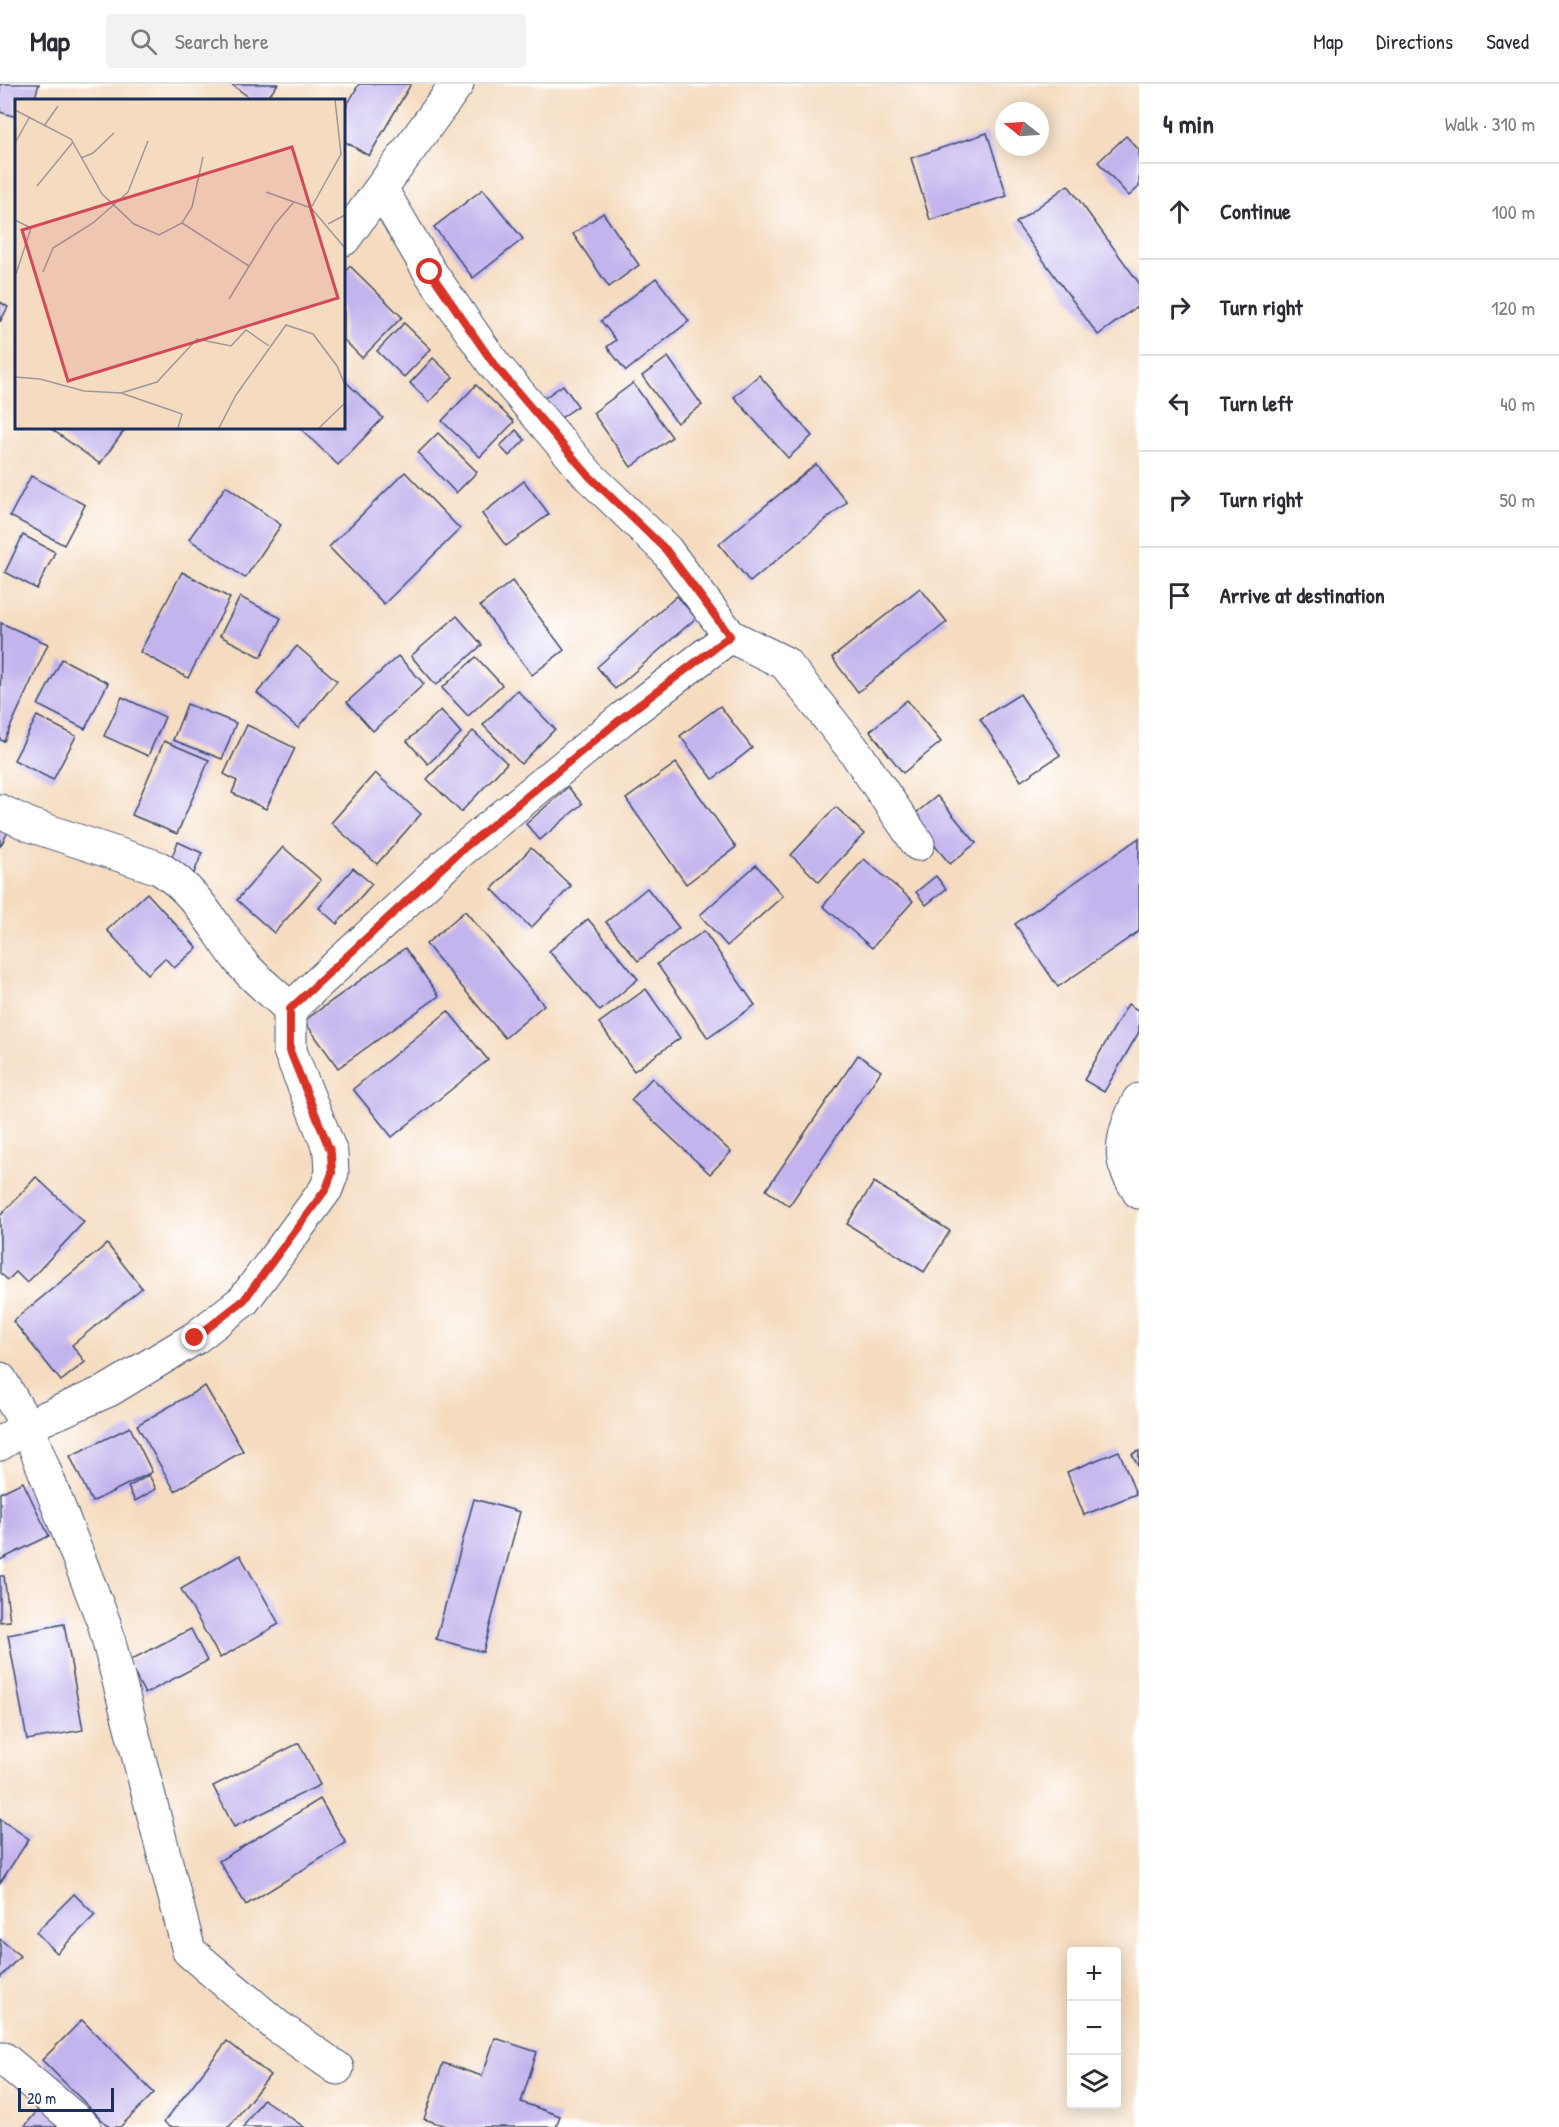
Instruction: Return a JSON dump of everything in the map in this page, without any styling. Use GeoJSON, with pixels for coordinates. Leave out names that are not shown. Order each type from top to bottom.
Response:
{"type":"FeatureCollection","features":[{"type":"Feature","properties":{"kind":"street"},"geometry":{"type":"LineString","coordinates":[[345,238],[457,84]]}},
{"type":"Feature","properties":{"kind":"street"},"geometry":{"type":"LineString","coordinates":[[381,189],[430,272],[493,363],[589,476],[666,550],[730,636],[785,663],[856,753],[918,844]]}},
{"type":"Feature","properties":{"kind":"street"},"geometry":{"type":"LineString","coordinates":[[290,1009],[457,854],[622,718],[730,636]]}},
{"type":"Feature","properties":{"kind":"street"},"geometry":{"type":"LineString","coordinates":[[0,811],[30,825],[159,868],[203,906],[241,963],[290,1009],[290,1051],[331,1153],[332,1173],[326,1189],[244,1300],[195,1338],[109,1390],[13,1435]]}},
{"type":"Feature","properties":{"kind":"street"},"geometry":{"type":"LineString","coordinates":[[1139,1100],[1131,1115],[1123,1147],[1126,1169],[1139,1192]]}},
{"type":"Feature","properties":{"kind":"street"},"geometry":{"type":"LineString","coordinates":[[0,1379],[13,1435],[104,1623],[189,1951],[277,2026],[337,2068]]}},
{"type":"Feature","properties":{"kind":"street"},"geometry":{"type":"LineString","coordinates":[[0,2059],[4,2059],[32,2081],[84,2127]]}},
{"type":"Feature","properties":{"kind":"building"},"geometry":{"type":"Polygon","coordinates":[[[0,84],[39,84],[34,99],[15,99],[15,117],[0,112],[0,84]]]}},
{"type":"Feature","properties":{"kind":"building"},"geometry":{"type":"Polygon","coordinates":[[[231,84],[278,84],[267,99],[252,99],[231,84]]]}},
{"type":"Feature","properties":{"kind":"building"},"geometry":{"type":"Polygon","coordinates":[[[359,84],[411,84],[369,156],[345,142],[345,109],[359,84]]]}},
{"type":"Feature","properties":{"kind":"building"},"geometry":{"type":"Polygon","coordinates":[[[987,133],[1007,196],[930,220],[911,158],[987,133]]]}},
{"type":"Feature","properties":{"kind":"building"},"geometry":{"type":"Polygon","coordinates":[[[1126,136],[1139,150],[1139,187],[1129,196],[1098,162],[1126,136]]]}},
{"type":"Feature","properties":{"kind":"building"},"geometry":{"type":"Polygon","coordinates":[[[1068,185],[1139,283],[1139,305],[1098,335],[1016,223],[1068,185]]]}},
{"type":"Feature","properties":{"kind":"building"},"geometry":{"type":"Polygon","coordinates":[[[483,189],[523,239],[473,278],[434,227],[483,189]]]}},
{"type":"Feature","properties":{"kind":"building"},"geometry":{"type":"Polygon","coordinates":[[[603,213],[639,265],[609,287],[573,234],[603,213]]]}},
{"type":"Feature","properties":{"kind":"building"},"geometry":{"type":"Polygon","coordinates":[[[350,266],[402,317],[362,358],[345,341],[345,272],[350,266]]]}},
{"type":"Feature","properties":{"kind":"building"},"geometry":{"type":"Polygon","coordinates":[[[656,278],[689,321],[626,371],[607,347],[616,340],[601,321],[656,278]]]}},
{"type":"Feature","properties":{"kind":"building"},"geometry":{"type":"Polygon","coordinates":[[[0,302],[8,307],[0,322],[0,302]]]}},
{"type":"Feature","properties":{"kind":"building"},"geometry":{"type":"Polygon","coordinates":[[[404,323],[431,349],[404,377],[377,351],[404,323]]]}},
{"type":"Feature","properties":{"kind":"building"},"geometry":{"type":"Polygon","coordinates":[[[668,357],[702,405],[677,423],[642,376],[668,357]]]}},
{"type":"Feature","properties":{"kind":"building"},"geometry":{"type":"Polygon","coordinates":[[[433,358],[453,377],[429,402],[410,383],[433,358]]]}},
{"type":"Feature","properties":{"kind":"building"},"geometry":{"type":"Polygon","coordinates":[[[759,375],[812,436],[788,458],[734,397],[759,375]]]}},
{"type":"Feature","properties":{"kind":"building"},"geometry":{"type":"Polygon","coordinates":[[[345,381],[383,418],[338,465],[301,429],[345,429],[345,381]]]}},
{"type":"Feature","properties":{"kind":"building"},"geometry":{"type":"Polygon","coordinates":[[[633,383],[672,437],[631,467],[593,413],[633,383]]]}},
{"type":"Feature","properties":{"kind":"building"},"geometry":{"type":"Polygon","coordinates":[[[476,385],[514,422],[480,457],[442,421],[476,385]]]}},
{"type":"Feature","properties":{"kind":"building"},"geometry":{"type":"Polygon","coordinates":[[[563,385],[578,406],[558,420],[543,399],[563,385]]]}},
{"type":"Feature","properties":{"kind":"building"},"geometry":{"type":"Polygon","coordinates":[[[51,429],[125,429],[100,464],[51,429]]]}},
{"type":"Feature","properties":{"kind":"building"},"geometry":{"type":"Polygon","coordinates":[[[516,430],[525,440],[509,456],[500,446],[516,430]]]}},
{"type":"Feature","properties":{"kind":"building"},"geometry":{"type":"Polygon","coordinates":[[[438,433],[477,472],[456,493],[418,453],[438,433]]]}},
{"type":"Feature","properties":{"kind":"building"},"geometry":{"type":"Polygon","coordinates":[[[816,464],[847,502],[750,582],[719,544],[816,464]]]}},
{"type":"Feature","properties":{"kind":"building"},"geometry":{"type":"Polygon","coordinates":[[[405,472],[460,529],[384,604],[329,547],[405,472]]]}},
{"type":"Feature","properties":{"kind":"building"},"geometry":{"type":"Polygon","coordinates":[[[31,476],[85,505],[64,545],[10,516],[31,476]]]}},
{"type":"Feature","properties":{"kind":"building"},"geometry":{"type":"Polygon","coordinates":[[[524,481],[549,514],[506,546],[482,514],[524,481]]]}},
{"type":"Feature","properties":{"kind":"building"},"geometry":{"type":"Polygon","coordinates":[[[226,486],[281,525],[245,578],[189,539],[226,486]]]}},
{"type":"Feature","properties":{"kind":"building"},"geometry":{"type":"Polygon","coordinates":[[[23,535],[55,552],[37,589],[5,572],[23,535]]]}},
{"type":"Feature","properties":{"kind":"building"},"geometry":{"type":"Polygon","coordinates":[[[182,572],[230,598],[188,678],[140,652],[182,572]]]}},
{"type":"Feature","properties":{"kind":"building"},"geometry":{"type":"Polygon","coordinates":[[[512,581],[564,650],[532,675],[480,606],[512,581]]]}},
{"type":"Feature","properties":{"kind":"building"},"geometry":{"type":"Polygon","coordinates":[[[920,588],[947,622],[858,692],[832,658],[920,588]]]}},
{"type":"Feature","properties":{"kind":"building"},"geometry":{"type":"Polygon","coordinates":[[[677,596],[696,618],[615,689],[597,667],[677,596]]]}},
{"type":"Feature","properties":{"kind":"building"},"geometry":{"type":"Polygon","coordinates":[[[240,597],[281,618],[261,657],[220,636],[240,597]]]}},
{"type":"Feature","properties":{"kind":"building"},"geometry":{"type":"Polygon","coordinates":[[[457,616],[482,645],[436,685],[411,656],[457,616]]]}},
{"type":"Feature","properties":{"kind":"building"},"geometry":{"type":"Polygon","coordinates":[[[1,623],[48,644],[4,741],[0,740],[1,623]]]}},
{"type":"Feature","properties":{"kind":"building"},"geometry":{"type":"Polygon","coordinates":[[[297,646],[337,681],[298,728],[257,693],[297,646]]]}},
{"type":"Feature","properties":{"kind":"building"},"geometry":{"type":"Polygon","coordinates":[[[398,656],[424,684],[373,731],[347,702],[398,656]]]}},
{"type":"Feature","properties":{"kind":"building"},"geometry":{"type":"Polygon","coordinates":[[[476,657],[502,685],[468,716],[442,688],[476,657]]]}},
{"type":"Feature","properties":{"kind":"building"},"geometry":{"type":"Polygon","coordinates":[[[62,659],[108,683],[85,729],[38,705],[62,659]]]}},
{"type":"Feature","properties":{"kind":"building"},"geometry":{"type":"Polygon","coordinates":[[[517,690],[555,729],[521,764],[483,725],[517,690]]]}},
{"type":"Feature","properties":{"kind":"building"},"geometry":{"type":"Polygon","coordinates":[[[1020,694],[1060,755],[1021,781],[980,719],[1020,694]]]}},
{"type":"Feature","properties":{"kind":"building"},"geometry":{"type":"Polygon","coordinates":[[[122,697],[165,717],[148,756],[104,736],[122,697]]]}},
{"type":"Feature","properties":{"kind":"building"},"geometry":{"type":"Polygon","coordinates":[[[907,700],[941,742],[903,773],[870,731],[907,700]]]}},
{"type":"Feature","properties":{"kind":"building"},"geometry":{"type":"Polygon","coordinates":[[[187,704],[236,723],[222,759],[173,740],[187,704]]]}},
{"type":"Feature","properties":{"kind":"building"},"geometry":{"type":"Polygon","coordinates":[[[720,706],[752,748],[713,779],[680,736],[720,706]]]}},
{"type":"Feature","properties":{"kind":"building"},"geometry":{"type":"Polygon","coordinates":[[[441,710],[461,733],[428,764],[407,741],[441,710]]]}},
{"type":"Feature","properties":{"kind":"building"},"geometry":{"type":"Polygon","coordinates":[[[37,716],[76,736],[53,780],[14,760],[37,716]]]}},
{"type":"Feature","properties":{"kind":"building"},"geometry":{"type":"Polygon","coordinates":[[[247,725],[295,748],[266,809],[232,793],[237,781],[224,774],[247,725]]]}},
{"type":"Feature","properties":{"kind":"building"},"geometry":{"type":"Polygon","coordinates":[[[473,731],[507,763],[461,812],[427,779],[473,731]]]}},
{"type":"Feature","properties":{"kind":"building"},"geometry":{"type":"Polygon","coordinates":[[[164,741],[209,760],[177,834],[132,815],[164,741]]]}},
{"type":"Feature","properties":{"kind":"building"},"geometry":{"type":"Polygon","coordinates":[[[676,763],[736,847],[686,884],[626,799],[676,763]]]}},
{"type":"Feature","properties":{"kind":"building"},"geometry":{"type":"Polygon","coordinates":[[[375,773],[421,814],[377,864],[331,823],[375,773]]]}},
{"type":"Feature","properties":{"kind":"building"},"geometry":{"type":"Polygon","coordinates":[[[568,787],[582,804],[540,840],[526,824],[568,787]]]}},
{"type":"Feature","properties":{"kind":"building"},"geometry":{"type":"Polygon","coordinates":[[[937,796],[976,843],[950,864],[911,817],[937,796]]]}},
{"type":"Feature","properties":{"kind":"building"},"geometry":{"type":"Polygon","coordinates":[[[836,807],[864,834],[819,882],[791,855],[836,807]]]}},
{"type":"Feature","properties":{"kind":"building"},"geometry":{"type":"Polygon","coordinates":[[[0,820],[11,826],[0,847],[0,820]]]}},
{"type":"Feature","properties":{"kind":"building"},"geometry":{"type":"Polygon","coordinates":[[[1139,838],[1139,931],[1058,987],[1015,924],[1139,838]]]}},
{"type":"Feature","properties":{"kind":"building"},"geometry":{"type":"Polygon","coordinates":[[[178,842],[202,853],[192,878],[167,868],[178,842]]]}},
{"type":"Feature","properties":{"kind":"building"},"geometry":{"type":"Polygon","coordinates":[[[283,847],[321,880],[274,933],[237,900],[283,847]]]}},
{"type":"Feature","properties":{"kind":"building"},"geometry":{"type":"Polygon","coordinates":[[[531,848],[571,886],[531,928],[492,889],[531,848]]]}},
{"type":"Feature","properties":{"kind":"building"},"geometry":{"type":"Polygon","coordinates":[[[864,859],[913,901],[872,948],[823,906],[864,859]]]}},
{"type":"Feature","properties":{"kind":"building"},"geometry":{"type":"Polygon","coordinates":[[[756,865],[783,896],[727,946],[700,915],[756,865]]]}},
{"type":"Feature","properties":{"kind":"building"},"geometry":{"type":"Polygon","coordinates":[[[353,868],[372,884],[337,924],[319,908],[353,868]]]}},
{"type":"Feature","properties":{"kind":"building"},"geometry":{"type":"Polygon","coordinates":[[[936,876],[946,889],[926,905],[916,892],[936,876]]]}},
{"type":"Feature","properties":{"kind":"building"},"geometry":{"type":"Polygon","coordinates":[[[647,888],[679,928],[638,961],[606,922],[647,888]]]}},
{"type":"Feature","properties":{"kind":"building"},"geometry":{"type":"Polygon","coordinates":[[[147,893],[197,948],[174,968],[165,958],[148,974],[107,930],[147,893]]]}},
{"type":"Feature","properties":{"kind":"building"},"geometry":{"type":"Polygon","coordinates":[[[465,911],[544,1005],[505,1038],[426,944],[465,911]]]}},
{"type":"Feature","properties":{"kind":"building"},"geometry":{"type":"Polygon","coordinates":[[[588,919],[638,979],[600,1011],[549,951],[588,919]]]}},
{"type":"Feature","properties":{"kind":"building"},"geometry":{"type":"Polygon","coordinates":[[[704,931],[755,1005],[708,1038],[657,964],[704,931]]]}},
{"type":"Feature","properties":{"kind":"building"},"geometry":{"type":"Polygon","coordinates":[[[405,948],[439,996],[338,1068],[304,1021],[405,948]]]}},
{"type":"Feature","properties":{"kind":"building"},"geometry":{"type":"Polygon","coordinates":[[[646,989],[680,1038],[634,1071],[599,1023],[646,989]]]}},
{"type":"Feature","properties":{"kind":"building"},"geometry":{"type":"Polygon","coordinates":[[[1128,1004],[1139,1011],[1139,1032],[1104,1092],[1084,1080],[1128,1004]]]}},
{"type":"Feature","properties":{"kind":"building"},"geometry":{"type":"Polygon","coordinates":[[[448,1011],[488,1060],[392,1137],[353,1089],[448,1011]]]}},
{"type":"Feature","properties":{"kind":"building"},"geometry":{"type":"Polygon","coordinates":[[[858,1055],[881,1071],[789,1206],[766,1190],[858,1055]]]}},
{"type":"Feature","properties":{"kind":"building"},"geometry":{"type":"Polygon","coordinates":[[[652,1078],[731,1152],[710,1174],[631,1100],[652,1078]]]}},
{"type":"Feature","properties":{"kind":"building"},"geometry":{"type":"Polygon","coordinates":[[[36,1177],[84,1222],[27,1283],[16,1272],[8,1280],[0,1273],[0,1216],[36,1177]]]}},
{"type":"Feature","properties":{"kind":"building"},"geometry":{"type":"Polygon","coordinates":[[[874,1182],[950,1231],[924,1272],[847,1224],[874,1182]]]}},
{"type":"Feature","properties":{"kind":"building"},"geometry":{"type":"Polygon","coordinates":[[[107,1244],[142,1288],[72,1345],[85,1362],[61,1381],[13,1321],[107,1244]]]}},
{"type":"Feature","properties":{"kind":"building"},"geometry":{"type":"Polygon","coordinates":[[[205,1386],[243,1451],[175,1491],[137,1425],[205,1386]]]}},
{"type":"Feature","properties":{"kind":"building"},"geometry":{"type":"Polygon","coordinates":[[[130,1427],[152,1472],[92,1502],[70,1456],[130,1427]]]}},
{"type":"Feature","properties":{"kind":"building"},"geometry":{"type":"Polygon","coordinates":[[[1119,1451],[1136,1494],[1084,1515],[1067,1472],[1119,1451]]]}},
{"type":"Feature","properties":{"kind":"building"},"geometry":{"type":"Polygon","coordinates":[[[1139,1451],[1139,1468],[1132,1454],[1139,1451]]]}},
{"type":"Feature","properties":{"kind":"building"},"geometry":{"type":"Polygon","coordinates":[[[149,1475],[156,1489],[135,1501],[128,1487],[149,1475]]]}},
{"type":"Feature","properties":{"kind":"building"},"geometry":{"type":"Polygon","coordinates":[[[23,1482],[49,1536],[0,1560],[0,1493],[23,1482]]]}},
{"type":"Feature","properties":{"kind":"building"},"geometry":{"type":"Polygon","coordinates":[[[474,1499],[520,1512],[483,1652],[436,1639],[474,1499]]]}},
{"type":"Feature","properties":{"kind":"building"},"geometry":{"type":"Polygon","coordinates":[[[240,1555],[279,1624],[220,1658],[181,1589],[240,1555]]]}},
{"type":"Feature","properties":{"kind":"building"},"geometry":{"type":"Polygon","coordinates":[[[0,1576],[4,1576],[10,1621],[0,1622],[0,1576]]]}},
{"type":"Feature","properties":{"kind":"building"},"geometry":{"type":"Polygon","coordinates":[[[64,1624],[83,1730],[27,1740],[8,1635],[64,1624]]]}},
{"type":"Feature","properties":{"kind":"building"},"geometry":{"type":"Polygon","coordinates":[[[191,1629],[207,1661],[145,1694],[128,1661],[191,1629]]]}},
{"type":"Feature","properties":{"kind":"building"},"geometry":{"type":"Polygon","coordinates":[[[299,1743],[320,1785],[234,1827],[213,1786],[299,1743]]]}},
{"type":"Feature","properties":{"kind":"building"},"geometry":{"type":"Polygon","coordinates":[[[320,1799],[346,1843],[246,1905],[219,1861],[320,1799]]]}},
{"type":"Feature","properties":{"kind":"building"},"geometry":{"type":"Polygon","coordinates":[[[0,1819],[29,1839],[0,1883],[0,1819]]]}},
{"type":"Feature","properties":{"kind":"building"},"geometry":{"type":"Polygon","coordinates":[[[74,1894],[95,1915],[57,1953],[36,1932],[74,1894]]]}},
{"type":"Feature","properties":{"kind":"building"},"geometry":{"type":"Polygon","coordinates":[[[0,1939],[20,1956],[0,1978],[0,1939]]]}},
{"type":"Feature","properties":{"kind":"building"},"geometry":{"type":"Polygon","coordinates":[[[82,2020],[154,2093],[120,2127],[109,2127],[42,2060],[82,2020]]]}},
{"type":"Feature","properties":{"kind":"building"},"geometry":{"type":"Polygon","coordinates":[[[495,2038],[537,2052],[521,2102],[560,2116],[556,2127],[449,2127],[424,2119],[443,2063],[482,2076],[495,2038]]]}},
{"type":"Feature","properties":{"kind":"building"},"geometry":{"type":"Polygon","coordinates":[[[227,2041],[270,2075],[229,2127],[170,2127],[164,2122],[227,2041]]]}},
{"type":"Feature","properties":{"kind":"building"},"geometry":{"type":"Polygon","coordinates":[[[263,2099],[304,2127],[243,2127],[263,2099]]]}},
{"type":"Feature","properties":{"kind":"building"},"geometry":{"type":"Polygon","coordinates":[[[43,2104],[71,2127],[24,2127],[43,2104]]]}},
{"type":"Feature","properties":{"kind":"route"},"geometry":{"type":"LineString","coordinates":[[195,1338],[244,1300],[326,1189],[332,1173],[331,1153],[290,1051],[290,1009],[457,854],[622,718],[730,636],[666,550],[589,476],[493,363],[430,272]]}}]}
